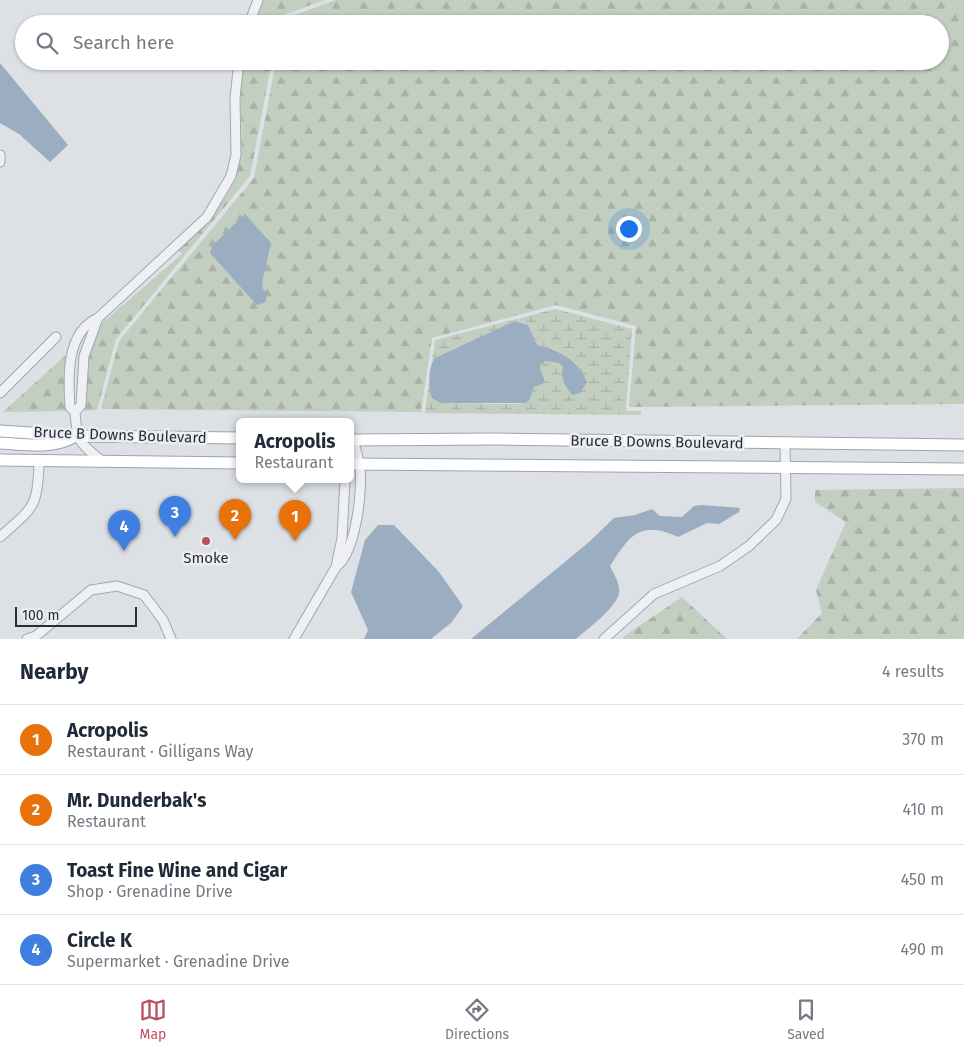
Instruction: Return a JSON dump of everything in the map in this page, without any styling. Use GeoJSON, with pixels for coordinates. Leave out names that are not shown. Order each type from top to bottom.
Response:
{"type":"FeatureCollection","features":[{"type":"Feature","properties":{"kind":"main road","name":"Bruce B Downs Boulevard"},"geometry":{"type":"LineString","coordinates":[[0,431],[76,436],[236,438]]}},
{"type":"Feature","properties":{"kind":"main road"},"geometry":{"type":"LineString","coordinates":[[0,443],[52,445],[68,441],[76,436]]}},
{"type":"Feature","properties":{"kind":"main road","name":"Bruce B Downs Boulevard"},"geometry":{"type":"LineString","coordinates":[[354,444],[496,439],[964,445]]}},
{"type":"Feature","properties":{"kind":"main road","name":"Bruce B Downs Boulevard"},"geometry":{"type":"LineString","coordinates":[[0,460],[39,462],[236,463]]}},
{"type":"Feature","properties":{"kind":"main road","name":"Bruce B Downs Boulevard"},"geometry":{"type":"LineString","coordinates":[[355,464],[964,470]]}},
{"type":"Feature","properties":{"kind":"street"},"geometry":{"type":"LineString","coordinates":[[252,15],[258,0]]}},
{"type":"Feature","properties":{"kind":"street"},"geometry":{"type":"LineString","coordinates":[[102,462],[81,444],[76,436],[75,412],[70,407],[69,398],[69,378],[73,351],[80,332],[89,322],[98,318],[207,217],[221,196],[231,176],[236,154],[235,98],[238,70]]}},
{"type":"Feature","properties":{"kind":"street"},"geometry":{"type":"LineString","coordinates":[[0,155],[0,162]]}},
{"type":"Feature","properties":{"kind":"street"},"geometry":{"type":"LineString","coordinates":[[75,412],[81,405],[84,356],[98,318]]}},
{"type":"Feature","properties":{"kind":"street"},"geometry":{"type":"LineString","coordinates":[[0,393],[56,337]]}},
{"type":"Feature","properties":{"kind":"street"},"geometry":{"type":"LineString","coordinates":[[604,639],[654,594],[720,566],[749,546],[776,520],[786,499],[785,444]]}},
{"type":"Feature","properties":{"kind":"street"},"geometry":{"type":"LineString","coordinates":[[0,537],[33,507],[38,485],[39,462]]}},
{"type":"Feature","properties":{"kind":"street"},"geometry":{"type":"LineString","coordinates":[[294,639],[336,567],[347,554],[358,507],[355,464]]}},
{"type":"Feature","properties":{"kind":"street"},"geometry":{"type":"LineString","coordinates":[[336,567],[342,538],[345,483]]}},
{"type":"Feature","properties":{"kind":"street"},"geometry":{"type":"LineString","coordinates":[[33,638],[91,590],[117,586],[144,595],[163,620],[171,639]]}},
{"type":"Feature","properties":{"kind":"green space"},"geometry":{"type":"Polygon","coordinates":[[[263,0],[325,0],[283,15],[257,15],[263,0]]]}},
{"type":"Feature","properties":{"kind":"green space"},"geometry":{"type":"Polygon","coordinates":[[[336,0],[964,0],[964,404],[629,407],[636,326],[556,305],[432,338],[421,412],[101,409],[119,341],[254,178],[274,70],[949,70],[949,15],[295,15],[336,0]]]}},
{"type":"Feature","properties":{"kind":"green space"},"geometry":{"type":"Polygon","coordinates":[[[242,70],[270,70],[250,176],[116,339],[97,410],[82,411],[86,405],[88,356],[100,325],[182,254],[177,249],[219,207],[234,182],[239,168],[241,153],[242,70]]]}},
{"type":"Feature","properties":{"kind":"green space"},"geometry":{"type":"Polygon","coordinates":[[[555,309],[632,329],[626,409],[628,411],[641,411],[641,415],[425,413],[429,380],[432,397],[440,403],[520,404],[530,399],[534,387],[545,379],[540,371],[540,365],[545,361],[559,363],[563,367],[576,364],[556,350],[537,345],[528,325],[518,321],[432,361],[435,340],[555,309]]]}},
{"type":"Feature","properties":{"kind":"green space"},"geometry":{"type":"Polygon","coordinates":[[[68,353],[65,377],[65,407],[67,411],[3,412],[68,353]]]}},
{"type":"Feature","properties":{"kind":"green space"},"geometry":{"type":"Polygon","coordinates":[[[964,488],[964,639],[797,639],[822,613],[816,590],[846,522],[815,502],[815,490],[964,488]]]}},
{"type":"Feature","properties":{"kind":"green space"},"geometry":{"type":"Polygon","coordinates":[[[682,597],[727,639],[624,639],[623,637],[682,597]]]}},
{"type":"Feature","properties":{"kind":"water"},"geometry":{"type":"Polygon","coordinates":[[[0,63],[68,145],[50,162],[19,134],[0,123],[0,63]]]}},
{"type":"Feature","properties":{"kind":"water"},"geometry":{"type":"Polygon","coordinates":[[[245,214],[271,243],[262,283],[263,289],[267,293],[266,302],[257,305],[210,253],[212,246],[245,214]]]}},
{"type":"Feature","properties":{"kind":"water"},"geometry":{"type":"Polygon","coordinates":[[[515,321],[528,325],[537,345],[560,353],[579,368],[587,382],[580,393],[572,395],[569,392],[563,378],[563,367],[559,363],[545,361],[540,365],[544,383],[534,387],[530,399],[526,403],[440,403],[432,398],[429,377],[435,358],[515,321]]]}},
{"type":"Feature","properties":{"kind":"water"},"geometry":{"type":"Polygon","coordinates":[[[694,506],[740,508],[739,512],[719,524],[707,523],[678,537],[665,532],[645,530],[630,539],[610,566],[619,585],[617,598],[608,611],[576,639],[471,639],[588,543],[614,518],[635,515],[652,509],[660,516],[682,517],[694,506]]]}},
{"type":"Feature","properties":{"kind":"water"},"geometry":{"type":"Polygon","coordinates":[[[378,525],[394,525],[439,572],[463,606],[452,622],[431,639],[364,639],[368,630],[351,592],[365,540],[378,525]]]}},
{"type":"Feature","properties":{"kind":"place","name":"Toast Fine Wine and Cigar"},"geometry":{"type":"Point","coordinates":[175,537]}},
{"type":"Feature","properties":{"kind":"place","name":"Mr. Dunderbak's"},"geometry":{"type":"Point","coordinates":[235,540]}},
{"type":"Feature","properties":{"kind":"place","name":"Smoke"},"geometry":{"type":"Point","coordinates":[206,541]}},
{"type":"Feature","properties":{"kind":"place","name":"Acropolis"},"geometry":{"type":"Point","coordinates":[295,541]}},
{"type":"Feature","properties":{"kind":"place","name":"Circle K"},"geometry":{"type":"Point","coordinates":[124,551]}}]}
